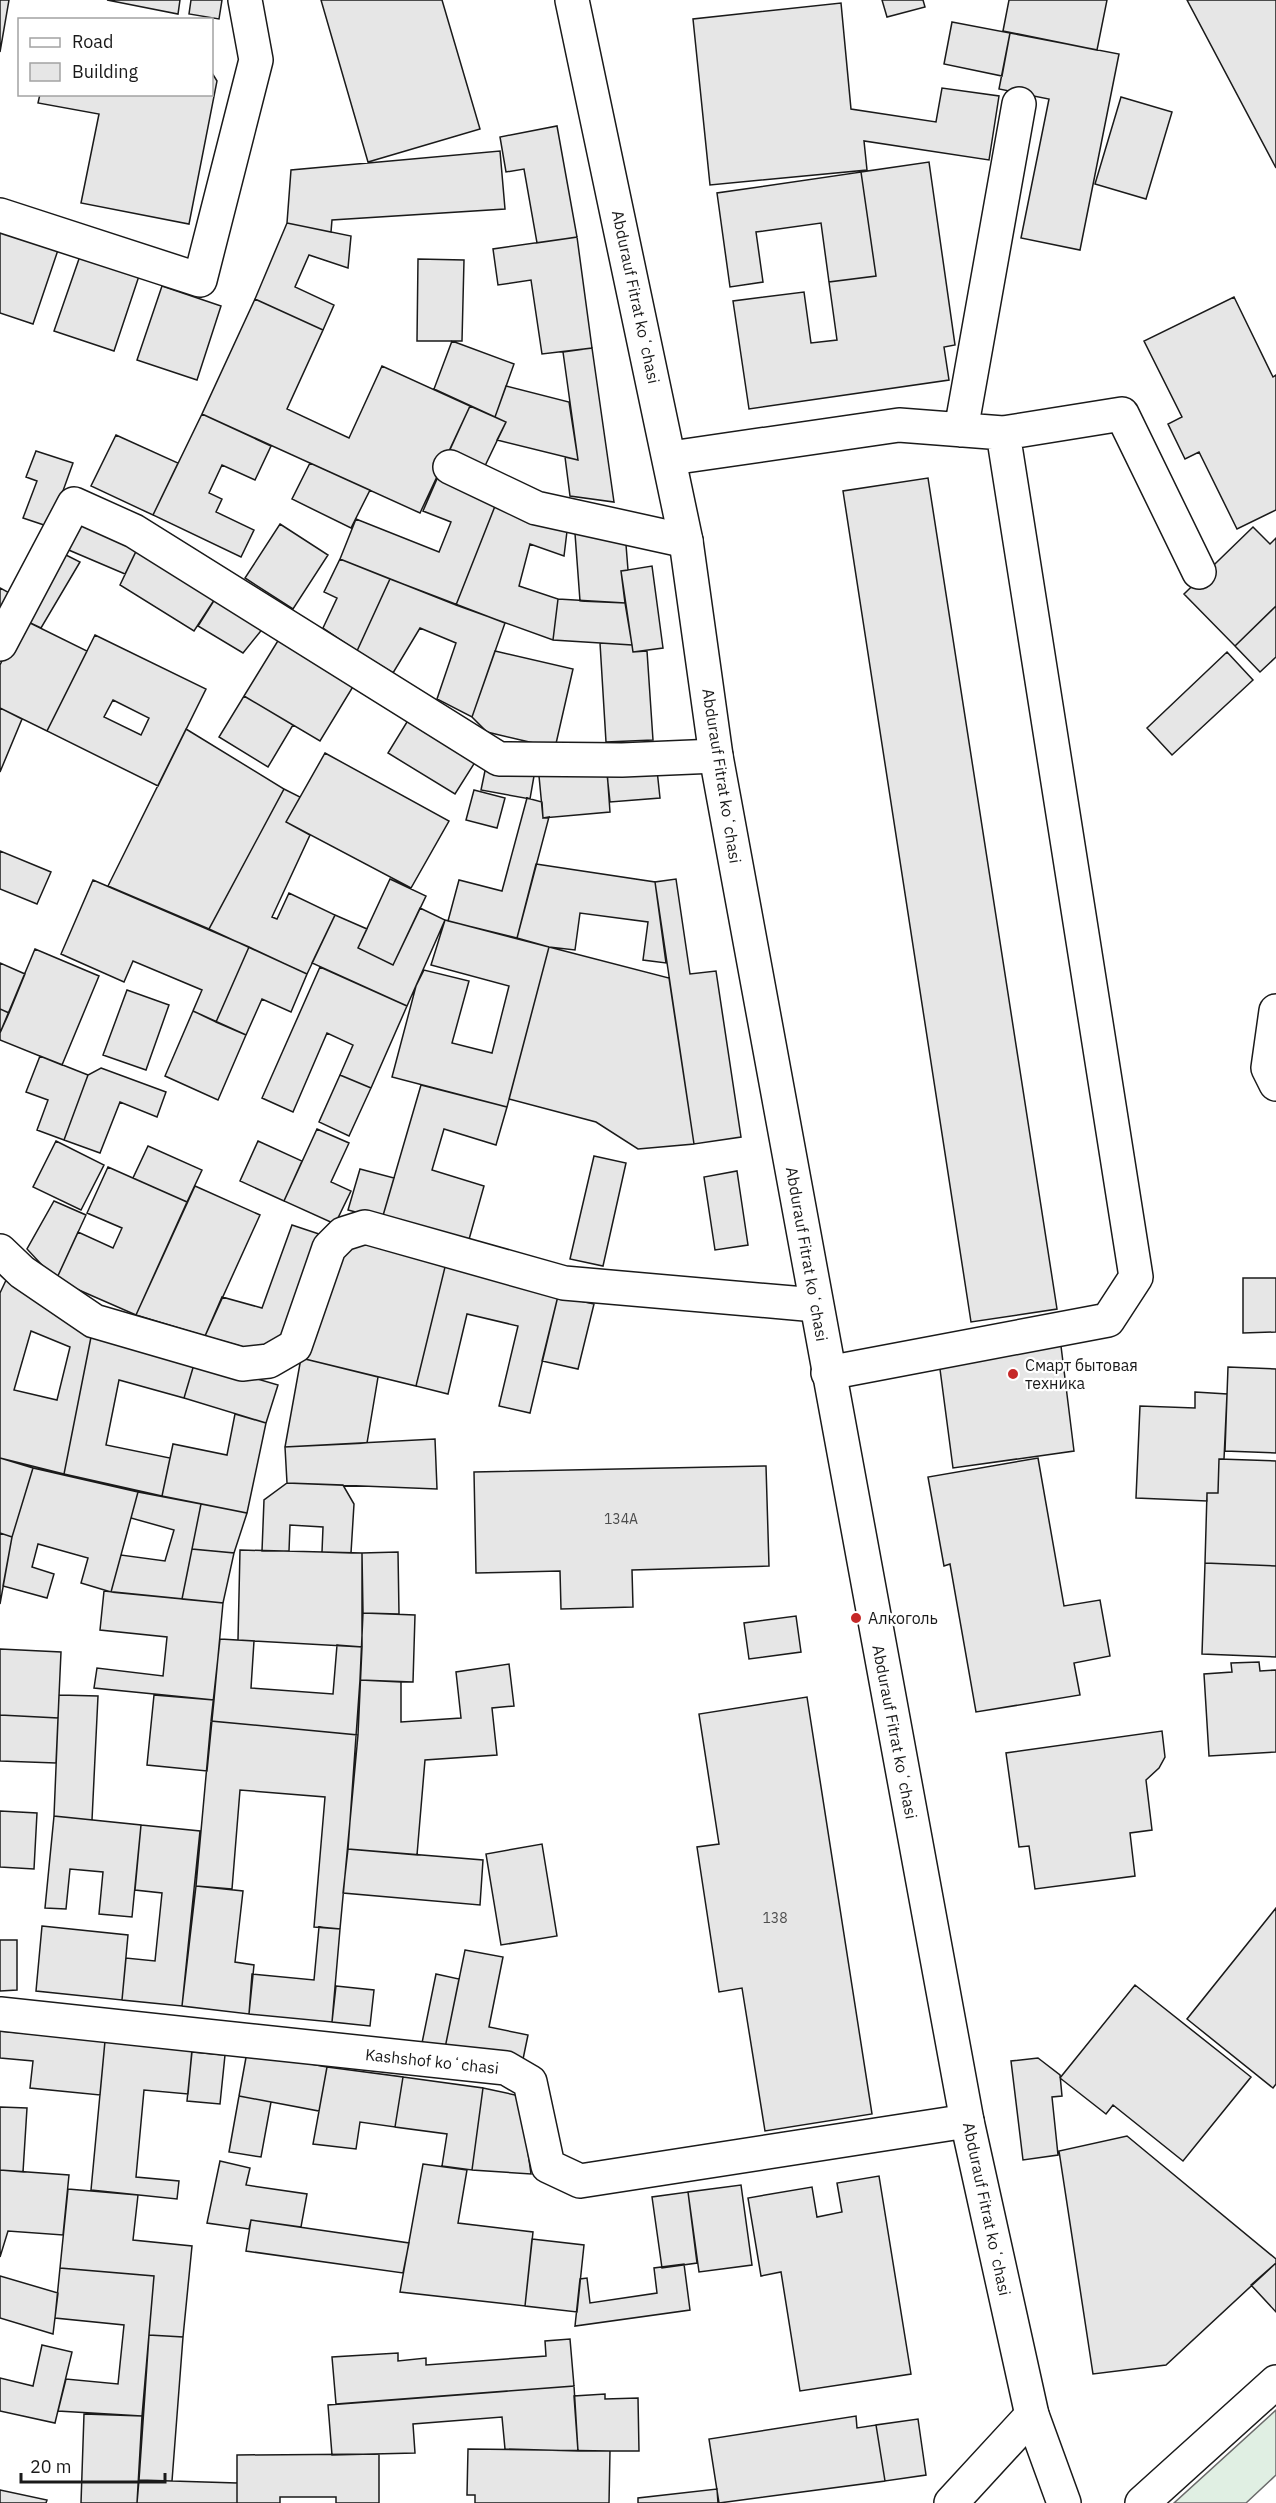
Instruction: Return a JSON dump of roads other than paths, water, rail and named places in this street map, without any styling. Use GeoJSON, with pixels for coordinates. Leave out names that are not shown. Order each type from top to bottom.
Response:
{"type":"FeatureCollection","features":[{"type":"Feature","properties":{"kind":"street"},"geometry":{"type":"LineString","coordinates":[[0,215],[201,280],[256,60],[245,0]]}},
{"type":"Feature","properties":{"kind":"street","name":"Abdurauf Fitrat koʻchasi"},"geometry":{"type":"LineString","coordinates":[[572,0],[687,541],[716,756],[967,2121],[1032,2415],[1064,2503]]}},
{"type":"Feature","properties":{"kind":"street"},"geometry":{"type":"LineString","coordinates":[[961,430],[1019,104]]}},
{"type":"Feature","properties":{"kind":"street"},"geometry":{"type":"LineString","coordinates":[[671,458],[899,425],[1003,433],[1122,414],[1199,572]]}},
{"type":"Feature","properties":{"kind":"street"},"geometry":{"type":"LineString","coordinates":[[828,1373],[1108,1320],[1136,1277],[1003,433]]}},
{"type":"Feature","properties":{"kind":"street"},"geometry":{"type":"LineString","coordinates":[[450,467],[536,508],[687,541]]}},
{"type":"Feature","properties":{"kind":"street"},"geometry":{"type":"LineString","coordinates":[[0,644],[74,504],[134,531],[499,759],[622,760],[716,756]]}},
{"type":"Feature","properties":{"kind":"street"},"geometry":{"type":"LineString","coordinates":[[1276,1011],[1268,1068],[1276,1084]]}},
{"type":"Feature","properties":{"kind":"street"},"geometry":{"type":"LineString","coordinates":[[0,1251],[22,1272],[94,1321],[242,1364],[269,1362],[294,1346],[329,1248],[343,1234],[365,1227],[564,1283],[816,1305]]}},
{"type":"Feature","properties":{"kind":"street","name":"Kashshof koʻchasi"},"geometry":{"type":"LineString","coordinates":[[0,2014],[506,2068],[530,2082],[548,2166],[580,2181],[967,2121]]}},
{"type":"Feature","properties":{"kind":"street"},"geometry":{"type":"LineString","coordinates":[[1142,2503],[1276,2382]]}},
{"type":"Feature","properties":{"kind":"street"},"geometry":{"type":"LineString","coordinates":[[951,2503],[1032,2415]]}},
{"type":"Feature","properties":{"kind":"place","name":"Смарт бытовая техника"},"geometry":{"type":"Point","coordinates":[1013,1374]}},
{"type":"Feature","properties":{"kind":"place","name":"Алкоголь"},"geometry":{"type":"Point","coordinates":[856,1618]}}]}
